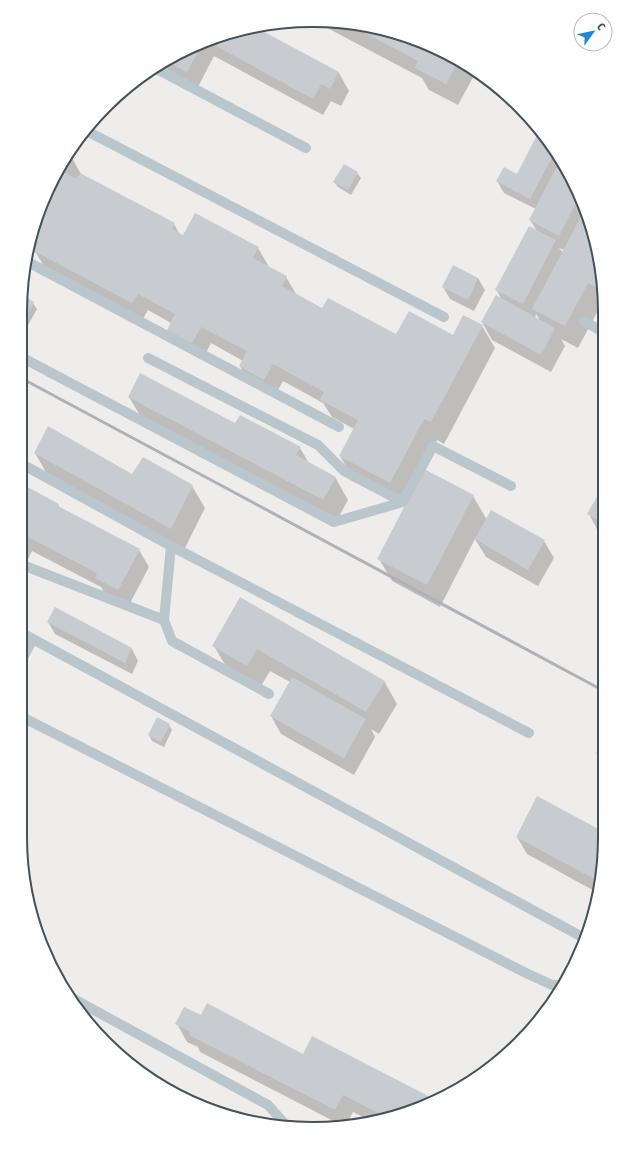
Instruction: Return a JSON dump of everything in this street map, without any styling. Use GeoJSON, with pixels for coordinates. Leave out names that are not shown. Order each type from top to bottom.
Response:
{"type":"FeatureCollection","features":[{"type":"Feature","properties":{"kind":"lane"},"geometry":{"type":"LineString","coordinates":[[161,71],[306,148]]}},
{"type":"Feature","properties":{"kind":"lane"},"geometry":{"type":"LineString","coordinates":[[91,133],[444,317]]}},
{"type":"Feature","properties":{"kind":"lane"},"geometry":{"type":"LineString","coordinates":[[31,264],[339,427]]}},
{"type":"Feature","properties":{"kind":"lane"},"geometry":{"type":"LineString","coordinates":[[584,321],[598,329]]}},
{"type":"Feature","properties":{"kind":"lane"},"geometry":{"type":"LineString","coordinates":[[148,358],[318,445],[344,471],[403,502]]}},
{"type":"Feature","properties":{"kind":"lane"},"geometry":{"type":"LineString","coordinates":[[27,361],[334,522],[403,502],[433,446],[511,486]]}},
{"type":"Feature","properties":{"kind":"lane"},"geometry":{"type":"LineString","coordinates":[[27,467],[171,546],[529,732]]}},
{"type":"Feature","properties":{"kind":"lane"},"geometry":{"type":"LineString","coordinates":[[171,546],[164,620],[172,641],[269,694]]}},
{"type":"Feature","properties":{"kind":"lane"},"geometry":{"type":"LineString","coordinates":[[27,567],[164,620]]}},
{"type":"Feature","properties":{"kind":"lane"},"geometry":{"type":"LineString","coordinates":[[27,636],[580,936]]}},
{"type":"Feature","properties":{"kind":"lane"},"geometry":{"type":"LineString","coordinates":[[27,650],[33,639]]}},
{"type":"Feature","properties":{"kind":"lane"},"geometry":{"type":"LineString","coordinates":[[27,720],[528,974],[552,985],[556,985]]}},
{"type":"Feature","properties":{"kind":"lane"},"geometry":{"type":"LineString","coordinates":[[81,1003],[268,1105],[282,1120]]}},
{"type":"Feature","properties":{"kind":"building"},"geometry":{"type":"Polygon","coordinates":[[[263,31],[339,72],[330,89],[321,84],[313,99],[214,45],[263,31]]]}},
{"type":"Feature","properties":{"kind":"building"},"geometry":{"type":"Polygon","coordinates":[[[361,31],[404,42],[439,56],[456,65],[446,84],[415,68],[418,61],[361,31]]]}},
{"type":"Feature","properties":{"kind":"building"},"geometry":{"type":"Polygon","coordinates":[[[199,51],[187,72],[172,64],[199,51]]]}},
{"type":"Feature","properties":{"kind":"building"},"geometry":{"type":"Polygon","coordinates":[[[537,136],[552,157],[530,199],[496,181],[504,167],[517,174],[537,136]]]}},
{"type":"Feature","properties":{"kind":"building"},"geometry":{"type":"Polygon","coordinates":[[[344,164],[358,172],[348,190],[333,182],[344,164]]]}},
{"type":"Feature","properties":{"kind":"building"},"geometry":{"type":"Polygon","coordinates":[[[556,168],[560,170],[576,203],[559,236],[529,220],[556,168]]]}},
{"type":"Feature","properties":{"kind":"building"},"geometry":{"type":"Polygon","coordinates":[[[64,172],[77,179],[80,173],[175,223],[172,229],[183,235],[195,213],[259,247],[253,258],[287,276],[282,286],[322,308],[328,298],[396,334],[409,311],[453,335],[463,315],[483,325],[431,422],[424,419],[390,483],[339,456],[358,420],[320,400],[324,392],[273,364],[264,380],[239,366],[247,351],[201,327],[192,343],[167,330],[175,314],[138,294],[132,303],[34,251],[39,242],[36,241],[42,221],[56,186],[64,172]]]}},
{"type":"Feature","properties":{"kind":"building"},"geometry":{"type":"Polygon","coordinates":[[[581,216],[593,257],[597,288],[588,283],[565,326],[532,309],[581,216]]]}},
{"type":"Feature","properties":{"kind":"building"},"geometry":{"type":"Polygon","coordinates":[[[529,226],[556,240],[523,304],[495,290],[529,226]]]}},
{"type":"Feature","properties":{"kind":"building"},"geometry":{"type":"Polygon","coordinates":[[[453,265],[478,278],[468,300],[442,287],[453,265]]]}},
{"type":"Feature","properties":{"kind":"building"},"geometry":{"type":"Polygon","coordinates":[[[496,295],[555,328],[541,355],[481,322],[496,295]]]}},
{"type":"Feature","properties":{"kind":"building"},"geometry":{"type":"Polygon","coordinates":[[[28,298],[34,302],[27,316],[28,298]]]}},
{"type":"Feature","properties":{"kind":"building"},"geometry":{"type":"Polygon","coordinates":[[[140,373],[235,423],[240,415],[301,447],[296,455],[336,477],[323,500],[128,397],[140,373]]]}},
{"type":"Feature","properties":{"kind":"building"},"geometry":{"type":"Polygon","coordinates":[[[48,426],[132,474],[143,457],[193,485],[171,529],[34,453],[48,426]]]}},
{"type":"Feature","properties":{"kind":"building"},"geometry":{"type":"Polygon","coordinates":[[[424,469],[474,495],[427,585],[377,559],[424,469]]]}},
{"type":"Feature","properties":{"kind":"building"},"geometry":{"type":"Polygon","coordinates":[[[27,487],[59,504],[58,506],[140,549],[118,590],[95,578],[97,573],[27,537],[27,487]]]}},
{"type":"Feature","properties":{"kind":"building"},"geometry":{"type":"Polygon","coordinates":[[[598,495],[598,520],[587,514],[598,495]]]}},
{"type":"Feature","properties":{"kind":"building"},"geometry":{"type":"Polygon","coordinates":[[[491,510],[545,540],[528,570],[475,539],[491,510]]]}},
{"type":"Feature","properties":{"kind":"building"},"geometry":{"type":"Polygon","coordinates":[[[240,597],[385,681],[366,712],[257,649],[247,666],[212,646],[240,597]]]}},
{"type":"Feature","properties":{"kind":"building"},"geometry":{"type":"Polygon","coordinates":[[[55,607],[132,648],[125,663],[47,622],[55,607]]]}},
{"type":"Feature","properties":{"kind":"building"},"geometry":{"type":"Polygon","coordinates":[[[292,677],[366,719],[344,758],[270,716],[292,677]]]}},
{"type":"Feature","properties":{"kind":"building"},"geometry":{"type":"Polygon","coordinates":[[[157,717],[170,724],[161,742],[148,735],[157,717]]]}},
{"type":"Feature","properties":{"kind":"building"},"geometry":{"type":"Polygon","coordinates":[[[537,796],[598,829],[595,879],[516,837],[537,796]]]}},
{"type":"Feature","properties":{"kind":"building"},"geometry":{"type":"Polygon","coordinates":[[[207,1003],[303,1054],[312,1036],[430,1097],[404,1107],[380,1114],[343,1095],[335,1110],[189,1035],[191,1032],[175,1024],[184,1007],[201,1015],[207,1003]]]}},
{"type":"Feature","properties":{"kind":"railway"},"geometry":{"type":"LineString","coordinates":[[27,381],[598,688]]}}]}
